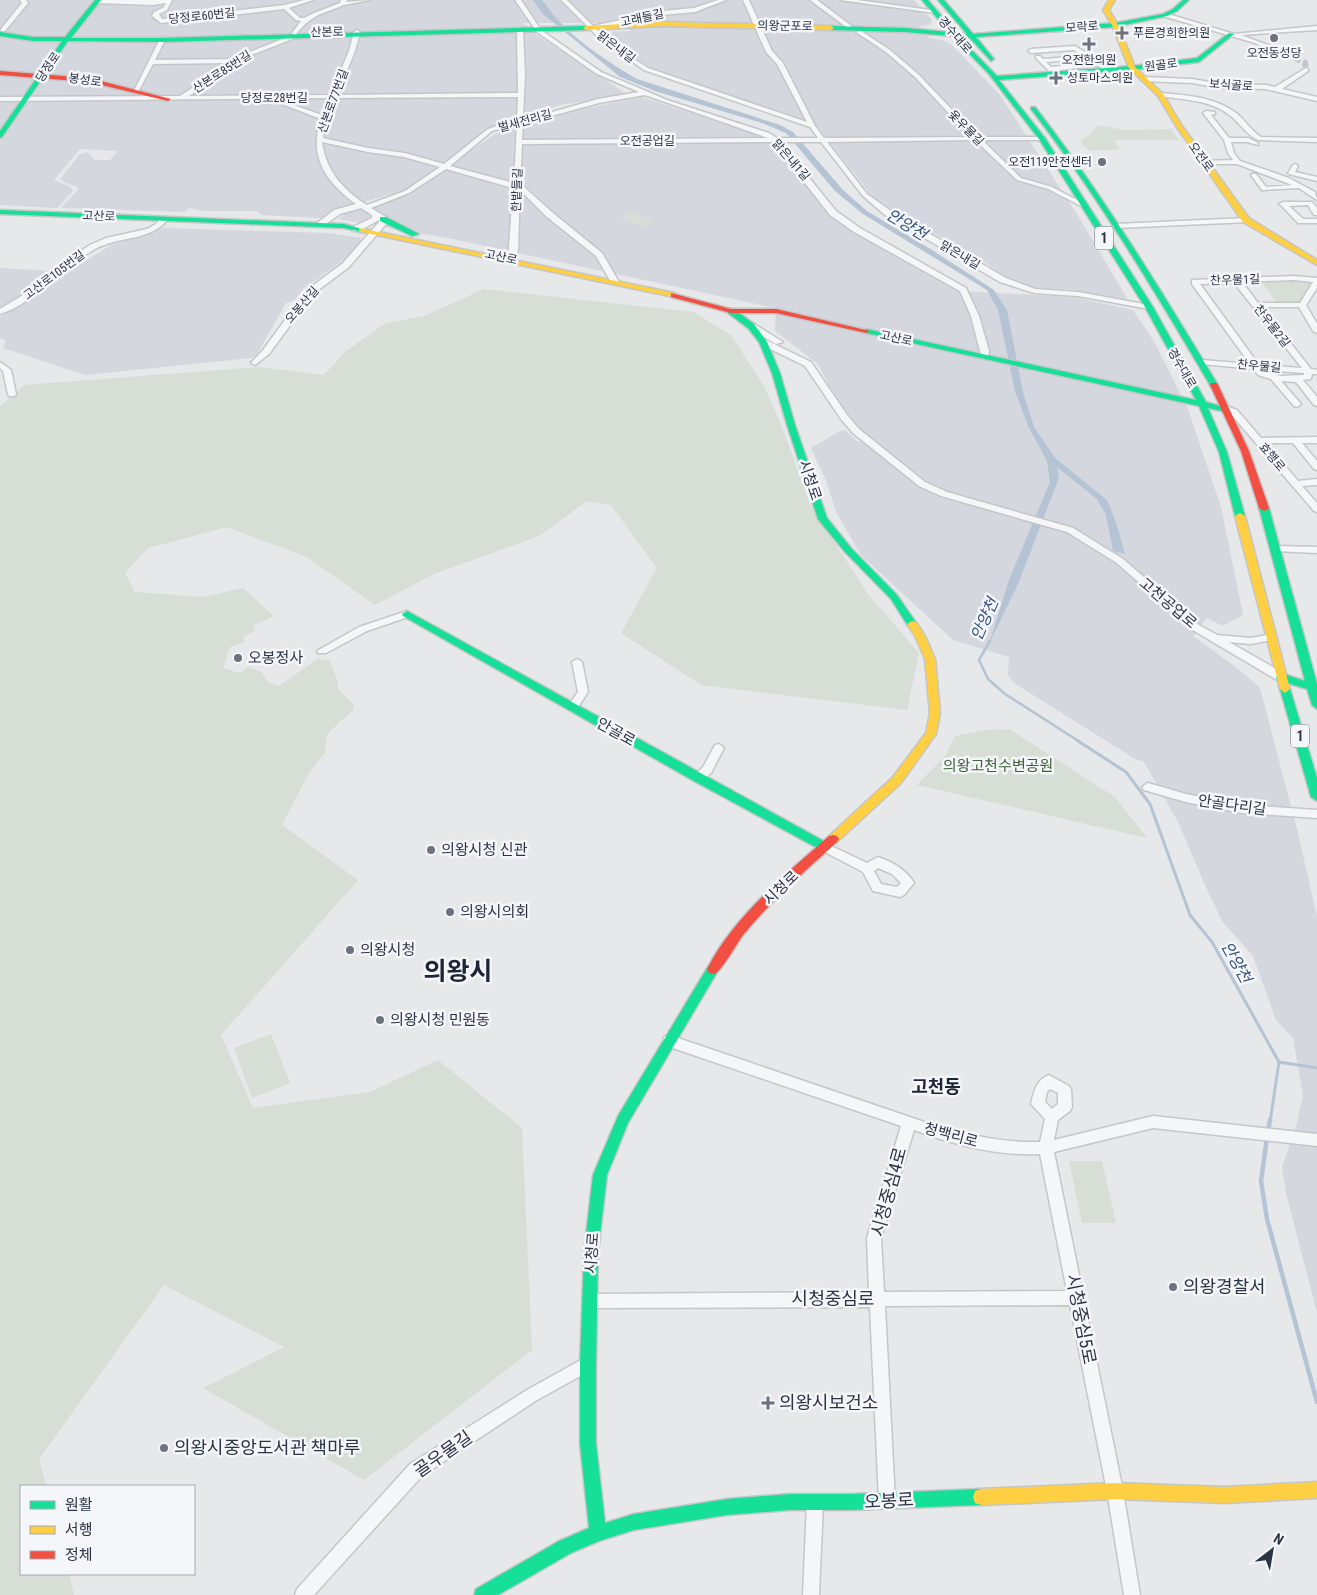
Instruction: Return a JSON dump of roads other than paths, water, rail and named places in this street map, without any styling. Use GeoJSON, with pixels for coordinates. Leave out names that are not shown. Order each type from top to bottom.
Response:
{"type":"FeatureCollection","features":[{"type":"Feature","properties":{"kind":"street"},"geometry":{"type":"LineString","coordinates":[[1,33],[25,3],[23,0]]}},
{"type":"Feature","properties":{"kind":"street","name":"당정로60번길"},"geometry":{"type":"LineString","coordinates":[[170,0],[165,9],[156,13],[155,16],[161,20],[285,7]]}},
{"type":"Feature","properties":{"kind":"street","name":"당정로60번길"},"geometry":{"type":"LineString","coordinates":[[98,1],[153,3],[170,0]]}},
{"type":"Feature","properties":{"kind":"street"},"geometry":{"type":"LineString","coordinates":[[285,7],[310,0]]}},
{"type":"Feature","properties":{"kind":"street"},"geometry":{"type":"LineString","coordinates":[[294,35],[299,24],[304,20],[343,2],[367,0]]}},
{"type":"Feature","properties":{"kind":"street"},"geometry":{"type":"LineString","coordinates":[[518,0],[540,29]]}},
{"type":"Feature","properties":{"kind":"street","name":"맑은내길"},"geometry":{"type":"LineString","coordinates":[[564,0],[588,28],[623,55],[658,74],[812,126]]}},
{"type":"Feature","properties":{"kind":"street","name":"고래들길"},"geometry":{"type":"LineString","coordinates":[[588,28],[662,13],[695,10],[723,0]]}},
{"type":"Feature","properties":{"kind":"street","name":"맑은내길"},"geometry":{"type":"LineString","coordinates":[[746,0],[768,52],[780,63],[820,140],[865,195],[888,213],[1003,280],[1034,291],[1078,294],[1149,307]]}},
{"type":"Feature","properties":{"kind":"street","name":"옻우물길"},"geometry":{"type":"LineString","coordinates":[[813,0],[888,52],[917,76],[976,138],[1019,179],[1050,188],[1083,205]]}},
{"type":"Feature","properties":{"kind":"street"},"geometry":{"type":"LineString","coordinates":[[843,0],[934,11]]}},
{"type":"Feature","properties":{"kind":"street","name":"경수대로"},"geometry":{"type":"LineString","coordinates":[[925,0],[968,50],[1001,78],[1057,136],[1155,284],[1202,362],[1244,450],[1276,549],[1314,687],[1317,705]]}},
{"type":"Feature","properties":{"kind":"street","name":"경수대로"},"geometry":{"type":"LineString","coordinates":[[941,0],[983,50],[1042,138],[1149,307],[1202,403],[1223,452],[1281,677],[1293,711],[1317,797]]}},
{"type":"Feature","properties":{"kind":"street","name":"오전로"},"geometry":{"type":"LineString","coordinates":[[1112,0],[1106,10],[1115,25],[1132,68],[1161,96],[1179,126],[1246,220],[1317,263]]}},
{"type":"Feature","properties":{"kind":"street","name":"모락로"},"geometry":{"type":"LineString","coordinates":[[955,36],[1115,25],[1165,14],[1175,10],[1186,0]]}},
{"type":"Feature","properties":{"kind":"street","name":"당정로"},"geometry":{"type":"LineString","coordinates":[[0,136],[66,40],[98,1]]}},
{"type":"Feature","properties":{"kind":"street"},"geometry":{"type":"LineString","coordinates":[[285,7],[298,19],[304,20]]}},
{"type":"Feature","properties":{"kind":"street"},"geometry":{"type":"LineString","coordinates":[[1165,14],[1231,34],[1287,54]]}},
{"type":"Feature","properties":{"kind":"street"},"geometry":{"type":"LineString","coordinates":[[904,32],[935,28],[942,24],[943,20]]}},
{"type":"Feature","properties":{"kind":"street","name":"의왕군포로"},"geometry":{"type":"LineString","coordinates":[[540,29],[646,26],[661,28],[855,30],[955,36]]}},
{"type":"Feature","properties":{"kind":"street","name":"산본로"},"geometry":{"type":"LineString","coordinates":[[357,34],[519,27],[540,29]]}},
{"type":"Feature","properties":{"kind":"street"},"geometry":{"type":"LineString","coordinates":[[1231,34],[1278,29],[1317,28]]}},
{"type":"Feature","properties":{"kind":"street","name":"산본로"},"geometry":{"type":"LineString","coordinates":[[116,39],[164,36],[520,31],[540,29]]}},
{"type":"Feature","properties":{"kind":"street","name":"맑은내1길"},"geometry":{"type":"LineString","coordinates":[[540,29],[599,73],[664,101],[767,134],[776,140],[833,213],[857,230],[963,290],[975,316],[985,351],[989,358]]}},
{"type":"Feature","properties":{"kind":"street","name":"한밭들길"},"geometry":{"type":"LineString","coordinates":[[511,259],[514,250],[518,186],[522,74],[520,31]]}},
{"type":"Feature","properties":{"kind":"street"},"geometry":{"type":"LineString","coordinates":[[904,32],[945,38],[968,50]]}},
{"type":"Feature","properties":{"kind":"street","name":"산본로"},"geometry":{"type":"LineString","coordinates":[[1,33],[25,38],[66,40],[162,40],[294,35]]}},
{"type":"Feature","properties":{"kind":"street"},"geometry":{"type":"LineString","coordinates":[[983,50],[987,40],[1009,33]]}},
{"type":"Feature","properties":{"kind":"street","name":"산본로77번길"},"geometry":{"type":"LineString","coordinates":[[357,34],[325,118],[319,140],[322,160],[328,172],[349,194],[379,216]]}},
{"type":"Feature","properties":{"kind":"street","name":"원골로"},"geometry":{"type":"LineString","coordinates":[[1001,78],[1104,67],[1132,68],[1199,60],[1231,34]]}},
{"type":"Feature","properties":{"kind":"street","name":"산본로85번길"},"geometry":{"type":"LineString","coordinates":[[181,99],[237,61],[259,49],[294,35]]}},
{"type":"Feature","properties":{"kind":"street"},"geometry":{"type":"LineString","coordinates":[[135,92],[162,40]]}},
{"type":"Feature","properties":{"kind":"street"},"geometry":{"type":"LineString","coordinates":[[1075,48],[1104,67],[1049,69],[1031,51],[1075,48]]}},
{"type":"Feature","properties":{"kind":"street"},"geometry":{"type":"LineString","coordinates":[[1036,56],[1062,54]]}},
{"type":"Feature","properties":{"kind":"street"},"geometry":{"type":"LineString","coordinates":[[1042,61],[1088,57]]}},
{"type":"Feature","properties":{"kind":"street"},"geometry":{"type":"LineString","coordinates":[[152,62],[237,61]]}},
{"type":"Feature","properties":{"kind":"street"},"geometry":{"type":"LineString","coordinates":[[1278,89],[1306,70]]}},
{"type":"Feature","properties":{"kind":"street","name":"봉성로"},"geometry":{"type":"LineString","coordinates":[[0,73],[102,82],[168,99]]}},
{"type":"Feature","properties":{"kind":"street","name":"보식골로"},"geometry":{"type":"LineString","coordinates":[[1144,79],[1278,89],[1317,99]]}},
{"type":"Feature","properties":{"kind":"street","name":"벌새전리길"},"geometry":{"type":"LineString","coordinates":[[320,224],[337,212],[364,206],[407,192],[446,166],[490,130],[520,120],[531,120],[598,101],[646,93]]}},
{"type":"Feature","properties":{"kind":"street","name":"당정로28번길"},"geometry":{"type":"LineString","coordinates":[[0,99],[267,99],[521,95]]}},
{"type":"Feature","properties":{"kind":"street"},"geometry":{"type":"LineString","coordinates":[[1161,96],[1192,100],[1226,109],[1260,139],[1317,140]]}},
{"type":"Feature","properties":{"kind":"street"},"geometry":{"type":"LineString","coordinates":[[267,99],[325,118]]}},
{"type":"Feature","properties":{"kind":"street"},"geometry":{"type":"LineString","coordinates":[[1213,112],[1206,113],[1227,140],[1231,153],[1238,162]]}},
{"type":"Feature","properties":{"kind":"street"},"geometry":{"type":"LineString","coordinates":[[820,140],[1042,138]]}},
{"type":"Feature","properties":{"kind":"street"},"geometry":{"type":"LineString","coordinates":[[319,140],[405,155],[518,186],[599,255],[615,282]]}},
{"type":"Feature","properties":{"kind":"street","name":"오전공업길"},"geometry":{"type":"LineString","coordinates":[[519,142],[820,140]]}},
{"type":"Feature","properties":{"kind":"street"},"geometry":{"type":"LineString","coordinates":[[1227,140],[1240,142],[1248,140],[1256,144]]}},
{"type":"Feature","properties":{"kind":"street"},"geometry":{"type":"LineString","coordinates":[[1205,163],[1238,162],[1287,179],[1316,195]]}},
{"type":"Feature","properties":{"kind":"street"},"geometry":{"type":"LineString","coordinates":[[1295,166],[1291,173],[1307,173],[1317,179]]}},
{"type":"Feature","properties":{"kind":"street"},"geometry":{"type":"LineString","coordinates":[[1254,175],[1264,189],[1300,186]]}},
{"type":"Feature","properties":{"kind":"street"},"geometry":{"type":"LineString","coordinates":[[1316,212],[1310,203],[1283,204],[1301,222],[1317,221]]}},
{"type":"Feature","properties":{"kind":"street","name":"고산로"},"geometry":{"type":"LineString","coordinates":[[0,212],[320,224],[376,232],[511,259],[688,298],[731,311],[776,311],[1202,403]]}},
{"type":"Feature","properties":{"kind":"street"},"geometry":{"type":"LineString","coordinates":[[1290,213],[1316,212]]}},
{"type":"Feature","properties":{"kind":"street"},"geometry":{"type":"LineString","coordinates":[[356,229],[379,216]]}},
{"type":"Feature","properties":{"kind":"street"},"geometry":{"type":"LineString","coordinates":[[376,232],[379,216]]}},
{"type":"Feature","properties":{"kind":"street"},"geometry":{"type":"LineString","coordinates":[[379,216],[434,243]]}},
{"type":"Feature","properties":{"kind":"street","name":"고산로105번길"},"geometry":{"type":"LineString","coordinates":[[0,312],[34,292],[57,271],[93,247],[109,240],[154,228],[164,219]]}},
{"type":"Feature","properties":{"kind":"street"},"geometry":{"type":"LineString","coordinates":[[1116,226],[1246,220]]}},
{"type":"Feature","properties":{"kind":"street","name":"오봉산길"},"geometry":{"type":"LineString","coordinates":[[255,363],[266,352],[310,292],[346,265],[376,232]]}},
{"type":"Feature","properties":{"kind":"street","name":"찬우물1길"},"geometry":{"type":"LineString","coordinates":[[1254,365],[1195,282],[1294,278],[1317,281]]}},
{"type":"Feature","properties":{"kind":"street","name":"찬우물2길"},"geometry":{"type":"LineString","coordinates":[[1236,280],[1312,371]]}},
{"type":"Feature","properties":{"kind":"street"},"geometry":{"type":"LineString","coordinates":[[1302,305],[1317,281]]}},
{"type":"Feature","properties":{"kind":"street"},"geometry":{"type":"LineString","coordinates":[[688,298],[716,298],[776,311]]}},
{"type":"Feature","properties":{"kind":"street"},"geometry":{"type":"LineString","coordinates":[[1255,304],[1302,305]]}},
{"type":"Feature","properties":{"kind":"street"},"geometry":{"type":"LineString","coordinates":[[1302,305],[1317,331]]}},
{"type":"Feature","properties":{"kind":"street","name":"시청로"},"geometry":{"type":"LineString","coordinates":[[598,1533],[588,1444],[588,1364],[591,1252],[600,1175],[623,1120],[723,952],[777,890],[896,780],[931,734],[935,713],[930,659],[920,636],[894,597],[848,550],[823,519],[773,366],[763,342],[751,326],[731,311]]}},
{"type":"Feature","properties":{"kind":"street"},"geometry":{"type":"LineString","coordinates":[[776,311],[760,313],[752,318],[751,326],[799,354],[804,361]]}},
{"type":"Feature","properties":{"kind":"street"},"geometry":{"type":"LineString","coordinates":[[763,342],[804,361]]}},
{"type":"Feature","properties":{"kind":"street"},"geometry":{"type":"LineString","coordinates":[[773,366],[776,360],[789,355]]}},
{"type":"Feature","properties":{"kind":"street","name":"고천공업로"},"geometry":{"type":"LineString","coordinates":[[804,361],[856,431],[922,484],[944,494],[1058,525],[1071,531],[1120,561],[1195,627],[1281,677]]}},
{"type":"Feature","properties":{"kind":"street","name":"찬우물길"},"geometry":{"type":"LineString","coordinates":[[1202,362],[1312,371]]}},
{"type":"Feature","properties":{"kind":"street"},"geometry":{"type":"LineString","coordinates":[[0,364],[7,370],[12,394]]}},
{"type":"Feature","properties":{"kind":"street"},"geometry":{"type":"LineString","coordinates":[[1254,365],[1261,373],[1274,378],[1298,379],[1308,377],[1312,371]]}},
{"type":"Feature","properties":{"kind":"street"},"geometry":{"type":"LineString","coordinates":[[1274,378],[1297,404]]}},
{"type":"Feature","properties":{"kind":"street"},"geometry":{"type":"LineString","coordinates":[[1298,379],[1317,403]]}},
{"type":"Feature","properties":{"kind":"street"},"geometry":{"type":"LineString","coordinates":[[1202,403],[1226,409]]}},
{"type":"Feature","properties":{"kind":"street","name":"효행로"},"geometry":{"type":"LineString","coordinates":[[1226,409],[1234,412],[1295,484],[1314,501],[1317,509]]}},
{"type":"Feature","properties":{"kind":"street"},"geometry":{"type":"LineString","coordinates":[[1295,440],[1317,467]]}},
{"type":"Feature","properties":{"kind":"street"},"geometry":{"type":"LineString","coordinates":[[1258,441],[1317,440]]}},
{"type":"Feature","properties":{"kind":"street"},"geometry":{"type":"LineString","coordinates":[[1295,484],[1317,482]]}},
{"type":"Feature","properties":{"kind":"street"},"geometry":{"type":"LineString","coordinates":[[1276,549],[1317,550]]}},
{"type":"Feature","properties":{"kind":"street","name":"안골로"},"geometry":{"type":"LineString","coordinates":[[322,651],[363,629],[407,614],[698,778],[825,847]]}},
{"type":"Feature","properties":{"kind":"street"},"geometry":{"type":"LineString","coordinates":[[1215,638],[1252,641],[1272,637]]}},
{"type":"Feature","properties":{"kind":"street"},"geometry":{"type":"LineString","coordinates":[[572,707],[583,692],[577,662]]}},
{"type":"Feature","properties":{"kind":"street"},"geometry":{"type":"LineString","coordinates":[[1281,677],[1314,687]]}},
{"type":"Feature","properties":{"kind":"street"},"geometry":{"type":"LineString","coordinates":[[698,778],[707,770],[719,748]]}},
{"type":"Feature","properties":{"kind":"street","name":"안골다리길"},"geometry":{"type":"LineString","coordinates":[[1148,787],[1186,798],[1242,809],[1317,814]]}},
{"type":"Feature","properties":{"kind":"street"},"geometry":{"type":"LineString","coordinates":[[825,847],[867,869]]}},
{"type":"Feature","properties":{"kind":"street","name":"청백리로"},"geometry":{"type":"LineString","coordinates":[[669,1041],[909,1123],[976,1143],[1019,1148],[1046,1148],[1153,1122],[1317,1140]]}},
{"type":"Feature","properties":{"kind":"street"},"geometry":{"type":"LineString","coordinates":[[1046,1148],[1052,1117]]}},
{"type":"Feature","properties":{"kind":"street","name":"시청중심4로"},"geometry":{"type":"LineString","coordinates":[[887,1501],[874,1238],[909,1123]]}},
{"type":"Feature","properties":{"kind":"street","name":"시청중심5로"},"geometry":{"type":"LineString","coordinates":[[1046,1148],[1115,1491],[1132,1595]]}},
{"type":"Feature","properties":{"kind":"street","name":"시청중심로"},"geometry":{"type":"LineString","coordinates":[[590,1301],[1076,1298]]}},
{"type":"Feature","properties":{"kind":"street","name":"골우물길"},"geometry":{"type":"LineString","coordinates":[[303,1595],[416,1470],[532,1395],[588,1364]]}},
{"type":"Feature","properties":{"kind":"street","name":"오봉로"},"geometry":{"type":"LineString","coordinates":[[482,1595],[565,1547],[598,1533],[634,1522],[727,1507],[790,1502],[887,1501],[1115,1491],[1225,1495],[1315,1490]]}},
{"type":"Feature","properties":{"kind":"street"},"geometry":{"type":"LineString","coordinates":[[811,1595],[815,1503]]}},
{"type":"Feature","properties":{"kind":"water"},"geometry":{"type":"Polygon","coordinates":[[[533,0],[542,0],[557,19],[576,37],[606,60],[637,79],[780,125],[793,132],[843,190],[867,211],[994,290],[1007,310],[1023,392],[1034,427],[1055,458],[1107,500],[1116,522],[1125,554],[1113,551],[1106,515],[1097,499],[1057,467],[1059,478],[1018,584],[989,644],[1009,580],[1050,482],[1047,461],[1028,426],[1015,391],[998,310],[987,290],[863,214],[835,191],[786,133],[762,123],[655,91],[620,77],[543,14],[533,0]]]}},
{"type":"Feature","properties":{"kind":"waterway","name":"안양천"},"geometry":{"type":"LineString","coordinates":[[990,641],[979,660],[988,679],[1005,694],[1080,742]]}},
{"type":"Feature","properties":{"kind":"waterway","name":"안양천"},"geometry":{"type":"LineString","coordinates":[[1078,741],[1126,772],[1150,804],[1190,915],[1212,942],[1279,1062]]}},
{"type":"Feature","properties":{"kind":"waterway","name":"안양천"},"geometry":{"type":"LineString","coordinates":[[1270,1122],[1279,1062]]}},
{"type":"Feature","properties":{"kind":"waterway"},"geometry":{"type":"LineString","coordinates":[[1279,1062],[1317,1068]]}},
{"type":"Feature","properties":{"kind":"waterway","name":"안양천"},"geometry":{"type":"LineString","coordinates":[[1268,1132],[1270,1120]]}},
{"type":"Feature","properties":{"kind":"waterway","name":"안양천"},"geometry":{"type":"LineString","coordinates":[[1267,1138],[1261,1181],[1267,1219],[1317,1402]]}},
{"type":"Feature","properties":{"kind":"tunnel"},"geometry":{"type":"LineString","coordinates":[[1287,54],[1305,63],[1306,70]]}},
{"type":"Feature","properties":{"kind":"place","name":"푸른경희한의원"},"geometry":{"type":"Point","coordinates":[1122,33]}},
{"type":"Feature","properties":{"kind":"place","name":"오전동성당"},"geometry":{"type":"Point","coordinates":[1274,38]}},
{"type":"Feature","properties":{"kind":"place","name":"오전한의원"},"geometry":{"type":"Point","coordinates":[1089,44]}},
{"type":"Feature","properties":{"kind":"place","name":"성토마스의원"},"geometry":{"type":"Point","coordinates":[1056,78]}},
{"type":"Feature","properties":{"kind":"place","name":"오전119안전센터"},"geometry":{"type":"Point","coordinates":[1102,162]}},
{"type":"Feature","properties":{"kind":"place","name":"오봉정사"},"geometry":{"type":"Point","coordinates":[238,658]}},
{"type":"Feature","properties":{"kind":"place","name":"의왕시청 신관"},"geometry":{"type":"Point","coordinates":[431,850]}},
{"type":"Feature","properties":{"kind":"place","name":"의왕시의회"},"geometry":{"type":"Point","coordinates":[450,912]}},
{"type":"Feature","properties":{"kind":"place","name":"의왕시청"},"geometry":{"type":"Point","coordinates":[350,950]}},
{"type":"Feature","properties":{"kind":"place","name":"의왕시청 민원동"},"geometry":{"type":"Point","coordinates":[380,1020]}},
{"type":"Feature","properties":{"kind":"place","name":"의왕경찰서"},"geometry":{"type":"Point","coordinates":[1173,1287]}},
{"type":"Feature","properties":{"kind":"place","name":"의왕시보건소"},"geometry":{"type":"Point","coordinates":[768,1403]}},
{"type":"Feature","properties":{"kind":"place","name":"의왕시중앙도서관 책마루"},"geometry":{"type":"Point","coordinates":[164,1448]}},
{"type":"Feature","properties":{"kind":"district","name":"의왕시"},"geometry":{"type":"Point","coordinates":[458,971]}},
{"type":"Feature","properties":{"kind":"district","name":"고천동"},"geometry":{"type":"Point","coordinates":[936,1087]}},
{"type":"Feature","properties":{"kind":"park label","name":"의왕고천수변공원"},"geometry":{"type":"Point","coordinates":[998,766]}}]}
